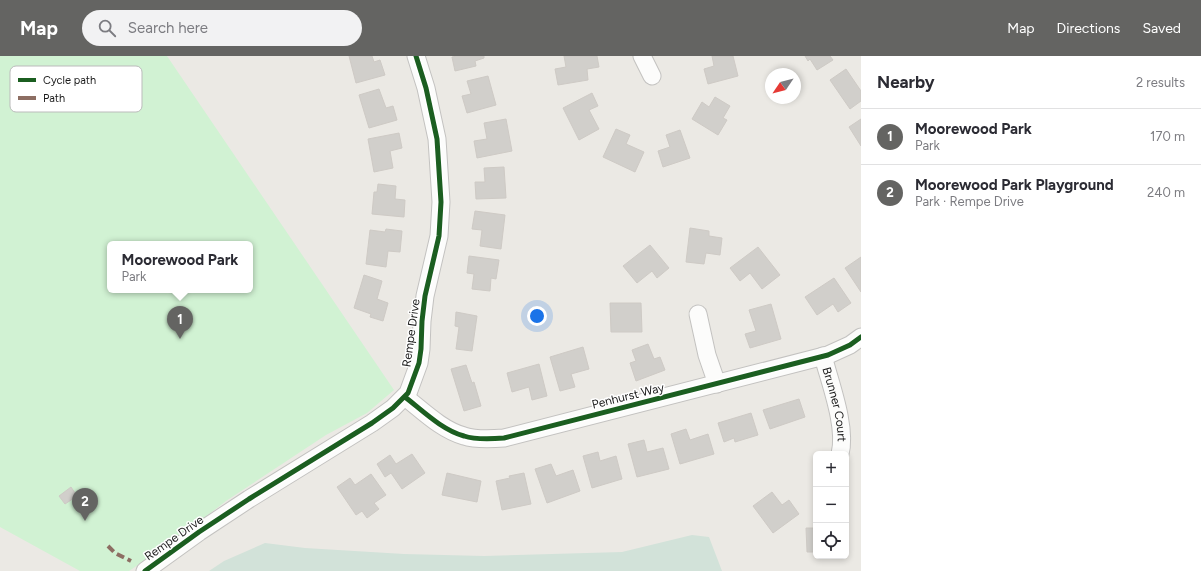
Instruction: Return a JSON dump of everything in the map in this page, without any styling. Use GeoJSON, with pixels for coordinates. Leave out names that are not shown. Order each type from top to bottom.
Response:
{"type":"FeatureCollection","features":[{"type":"Feature","properties":{"kind":"street","name":"Rempe Drive"},"geometry":{"type":"LineString","coordinates":[[145,571],[199,532],[249,499],[372,423],[405,398],[408,393],[419,362],[425,296],[439,236],[441,202],[437,140],[426,88],[416,56]]}},
{"type":"Feature","properties":{"kind":"street"},"geometry":{"type":"LineString","coordinates":[[642,56],[652,76]]}},
{"type":"Feature","properties":{"kind":"street"},"geometry":{"type":"LineString","coordinates":[[698,314],[707,355],[717,384]]}},
{"type":"Feature","properties":{"kind":"street","name":"Penhurst Way"},"geometry":{"type":"LineString","coordinates":[[405,398],[444,427],[452,431],[465,436],[504,438],[823,356],[850,345],[861,337]]}},
{"type":"Feature","properties":{"kind":"street","name":"Brunner Court"},"geometry":{"type":"LineString","coordinates":[[823,356],[837,408],[842,438],[840,451]]}},
{"type":"Feature","properties":{"kind":"shaded area"},"geometry":{"type":"Polygon","coordinates":[[[692,535],[709,537],[722,571],[209,571],[224,561],[265,543],[305,548],[404,554],[484,556],[622,552],[692,535]]]}},
{"type":"Feature","properties":{"kind":"green space"},"geometry":{"type":"Polygon","coordinates":[[[0,56],[167,56],[394,390],[367,413],[326,435],[226,501],[181,536],[129,571],[80,571],[0,527],[0,56]]]}},
{"type":"Feature","properties":{"kind":"building"},"geometry":{"type":"Polygon","coordinates":[[[349,56],[372,56],[374,62],[380,60],[385,75],[356,83],[349,56]]]}},
{"type":"Feature","properties":{"kind":"building"},"geometry":{"type":"Polygon","coordinates":[[[484,56],[484,58],[475,61],[476,66],[455,71],[452,57],[484,56]]]}},
{"type":"Feature","properties":{"kind":"building"},"geometry":{"type":"Polygon","coordinates":[[[564,56],[597,56],[599,67],[587,69],[588,80],[558,85],[555,69],[566,67],[564,56]]]}},
{"type":"Feature","properties":{"kind":"building"},"geometry":{"type":"Polygon","coordinates":[[[712,56],[733,56],[738,76],[708,84],[704,69],[714,66],[712,56]]]}},
{"type":"Feature","properties":{"kind":"building"},"geometry":{"type":"Polygon","coordinates":[[[805,56],[830,56],[833,60],[817,70],[810,59],[808,61],[805,56]]]}},
{"type":"Feature","properties":{"kind":"building"},"geometry":{"type":"Polygon","coordinates":[[[846,69],[861,91],[861,101],[850,109],[830,80],[846,69]]]}},
{"type":"Feature","properties":{"kind":"building"},"geometry":{"type":"Polygon","coordinates":[[[488,76],[496,105],[467,113],[462,96],[471,94],[467,81],[488,76]]]}},
{"type":"Feature","properties":{"kind":"building"},"geometry":{"type":"Polygon","coordinates":[[[379,89],[386,108],[393,106],[397,120],[369,128],[359,95],[379,89]]]}},
{"type":"Feature","properties":{"kind":"building"},"geometry":{"type":"Polygon","coordinates":[[[592,93],[598,106],[589,110],[599,129],[579,140],[563,108],[592,93]]]}},
{"type":"Feature","properties":{"kind":"building"},"geometry":{"type":"Polygon","coordinates":[[[715,97],[730,106],[723,118],[727,120],[718,135],[692,119],[702,102],[709,107],[715,97]]]}},
{"type":"Feature","properties":{"kind":"building"},"geometry":{"type":"Polygon","coordinates":[[[506,119],[512,151],[477,158],[474,141],[487,139],[484,123],[506,119]]]}},
{"type":"Feature","properties":{"kind":"building"},"geometry":{"type":"Polygon","coordinates":[[[861,119],[861,146],[849,127],[861,119]]]}},
{"type":"Feature","properties":{"kind":"building"},"geometry":{"type":"Polygon","coordinates":[[[616,129],[630,135],[626,144],[644,152],[635,172],[603,157],[616,129]]]}},
{"type":"Feature","properties":{"kind":"building"},"geometry":{"type":"Polygon","coordinates":[[[680,130],[690,158],[663,167],[658,151],[670,147],[666,135],[680,130]]]}},
{"type":"Feature","properties":{"kind":"building"},"geometry":{"type":"Polygon","coordinates":[[[399,133],[402,148],[390,151],[393,168],[374,172],[368,139],[399,133]]]}},
{"type":"Feature","properties":{"kind":"building"},"geometry":{"type":"Polygon","coordinates":[[[504,167],[506,198],[476,199],[475,182],[485,182],[484,168],[504,167]]]}},
{"type":"Feature","properties":{"kind":"building"},"geometry":{"type":"Polygon","coordinates":[[[378,184],[396,186],[395,199],[405,200],[404,217],[372,214],[374,192],[377,192],[378,184]]]}},
{"type":"Feature","properties":{"kind":"building"},"geometry":{"type":"Polygon","coordinates":[[[475,211],[505,215],[501,249],[480,246],[482,230],[472,229],[475,211]]]}},
{"type":"Feature","properties":{"kind":"building"},"geometry":{"type":"Polygon","coordinates":[[[690,228],[709,231],[709,236],[722,238],[720,255],[706,253],[704,264],[686,262],[690,228]]]}},
{"type":"Feature","properties":{"kind":"building"},"geometry":{"type":"Polygon","coordinates":[[[386,229],[402,231],[400,252],[388,251],[386,267],[366,264],[370,230],[385,232],[386,229]]]}},
{"type":"Feature","properties":{"kind":"building"},"geometry":{"type":"Polygon","coordinates":[[[650,245],[669,268],[657,278],[652,271],[637,283],[623,266],[650,245]]]}},
{"type":"Feature","properties":{"kind":"building"},"geometry":{"type":"Polygon","coordinates":[[[758,247],[780,275],[762,289],[750,273],[740,281],[730,268],[758,247]]]}},
{"type":"Feature","properties":{"kind":"building"},"geometry":{"type":"Polygon","coordinates":[[[469,256],[499,260],[496,279],[491,278],[490,291],[472,289],[474,274],[467,273],[469,256]]]}},
{"type":"Feature","properties":{"kind":"building"},"geometry":{"type":"Polygon","coordinates":[[[861,257],[861,292],[845,268],[861,257]]]}},
{"type":"Feature","properties":{"kind":"building"},"geometry":{"type":"Polygon","coordinates":[[[364,275],[382,281],[377,299],[388,303],[383,321],[370,317],[371,314],[354,308],[364,275]]]}},
{"type":"Feature","properties":{"kind":"building"},"geometry":{"type":"Polygon","coordinates":[[[834,278],[851,303],[838,312],[833,304],[817,315],[805,297],[834,278]]]}},
{"type":"Feature","properties":{"kind":"building"},"geometry":{"type":"Polygon","coordinates":[[[610,303],[641,303],[642,332],[611,332],[610,303]]]}},
{"type":"Feature","properties":{"kind":"building"},"geometry":{"type":"Polygon","coordinates":[[[771,304],[781,339],[750,348],[745,334],[756,331],[749,310],[771,304]]]}},
{"type":"Feature","properties":{"kind":"building"},"geometry":{"type":"Polygon","coordinates":[[[456,312],[477,316],[472,351],[456,349],[459,327],[455,326],[456,312]]]}},
{"type":"Feature","properties":{"kind":"building"},"geometry":{"type":"Polygon","coordinates":[[[648,344],[654,359],[660,357],[665,370],[636,381],[630,363],[636,361],[632,350],[648,344]]]}},
{"type":"Feature","properties":{"kind":"building"},"geometry":{"type":"Polygon","coordinates":[[[583,347],[589,369],[571,374],[575,387],[560,391],[550,357],[583,347]]]}},
{"type":"Feature","properties":{"kind":"building"},"geometry":{"type":"Polygon","coordinates":[[[539,364],[547,396],[532,400],[529,387],[512,392],[507,373],[539,364]]]}},
{"type":"Feature","properties":{"kind":"building"},"geometry":{"type":"Polygon","coordinates":[[[466,365],[472,383],[474,382],[481,406],[464,411],[451,369],[466,365]]]}},
{"type":"Feature","properties":{"kind":"building"},"geometry":{"type":"Polygon","coordinates":[[[799,399],[805,417],[770,429],[763,410],[799,399]]]}},
{"type":"Feature","properties":{"kind":"building"},"geometry":{"type":"Polygon","coordinates":[[[751,413],[758,435],[735,442],[734,438],[724,442],[718,423],[751,413]]]}},
{"type":"Feature","properties":{"kind":"building"},"geometry":{"type":"Polygon","coordinates":[[[686,429],[690,440],[708,434],[714,454],[680,464],[671,434],[686,429]]]}},
{"type":"Feature","properties":{"kind":"building"},"geometry":{"type":"Polygon","coordinates":[[[644,440],[647,452],[663,448],[669,469],[637,477],[628,444],[644,440]]]}},
{"type":"Feature","properties":{"kind":"building"},"geometry":{"type":"Polygon","coordinates":[[[598,452],[600,461],[616,456],[622,479],[592,488],[583,456],[598,452]]]}},
{"type":"Feature","properties":{"kind":"building"},"geometry":{"type":"Polygon","coordinates":[[[412,454],[425,473],[402,489],[391,473],[385,477],[377,464],[390,455],[396,464],[412,454]]]}},
{"type":"Feature","properties":{"kind":"building"},"geometry":{"type":"Polygon","coordinates":[[[551,464],[556,476],[573,470],[580,491],[547,503],[535,469],[551,464]]]}},
{"type":"Feature","properties":{"kind":"building"},"geometry":{"type":"Polygon","coordinates":[[[447,473],[481,481],[477,502],[442,495],[447,473]]]}},
{"type":"Feature","properties":{"kind":"building"},"geometry":{"type":"Polygon","coordinates":[[[524,473],[531,504],[502,510],[496,481],[510,478],[509,476],[524,473]]]}},
{"type":"Feature","properties":{"kind":"building"},"geometry":{"type":"Polygon","coordinates":[[[371,474],[386,495],[374,503],[379,509],[367,518],[362,511],[356,515],[337,487],[350,478],[355,485],[371,474]]]}},
{"type":"Feature","properties":{"kind":"building"},"geometry":{"type":"Polygon","coordinates":[[[71,487],[77,496],[65,504],[59,496],[71,487]]]}},
{"type":"Feature","properties":{"kind":"building"},"geometry":{"type":"Polygon","coordinates":[[[772,492],[782,505],[789,500],[799,514],[773,533],[753,506],[772,492]]]}},
{"type":"Feature","properties":{"kind":"building"},"geometry":{"type":"Polygon","coordinates":[[[806,528],[813,528],[813,552],[807,552],[806,528]]]}},
{"type":"Feature","properties":{"kind":"marked path"},"geometry":{"type":"LineString","coordinates":[[108,546],[115,553],[131,561]]}},
{"type":"Feature","properties":{"kind":"cycle path"},"geometry":{"type":"LineString","coordinates":[[145,571],[199,532],[249,499],[372,423],[393,408],[408,393],[419,363],[425,296],[439,236],[441,202],[437,139],[426,88],[416,56]]}},
{"type":"Feature","properties":{"kind":"cycle path"},"geometry":{"type":"LineString","coordinates":[[405,397],[440,425],[456,433],[474,438],[504,438],[828,355],[850,345],[861,337]]}},
{"type":"Feature","properties":{"kind":"place","name":"Moorewood Park"},"geometry":{"type":"Point","coordinates":[180,339]}},
{"type":"Feature","properties":{"kind":"place","name":"Moorewood Park Playground"},"geometry":{"type":"Point","coordinates":[85,521]}}]}
